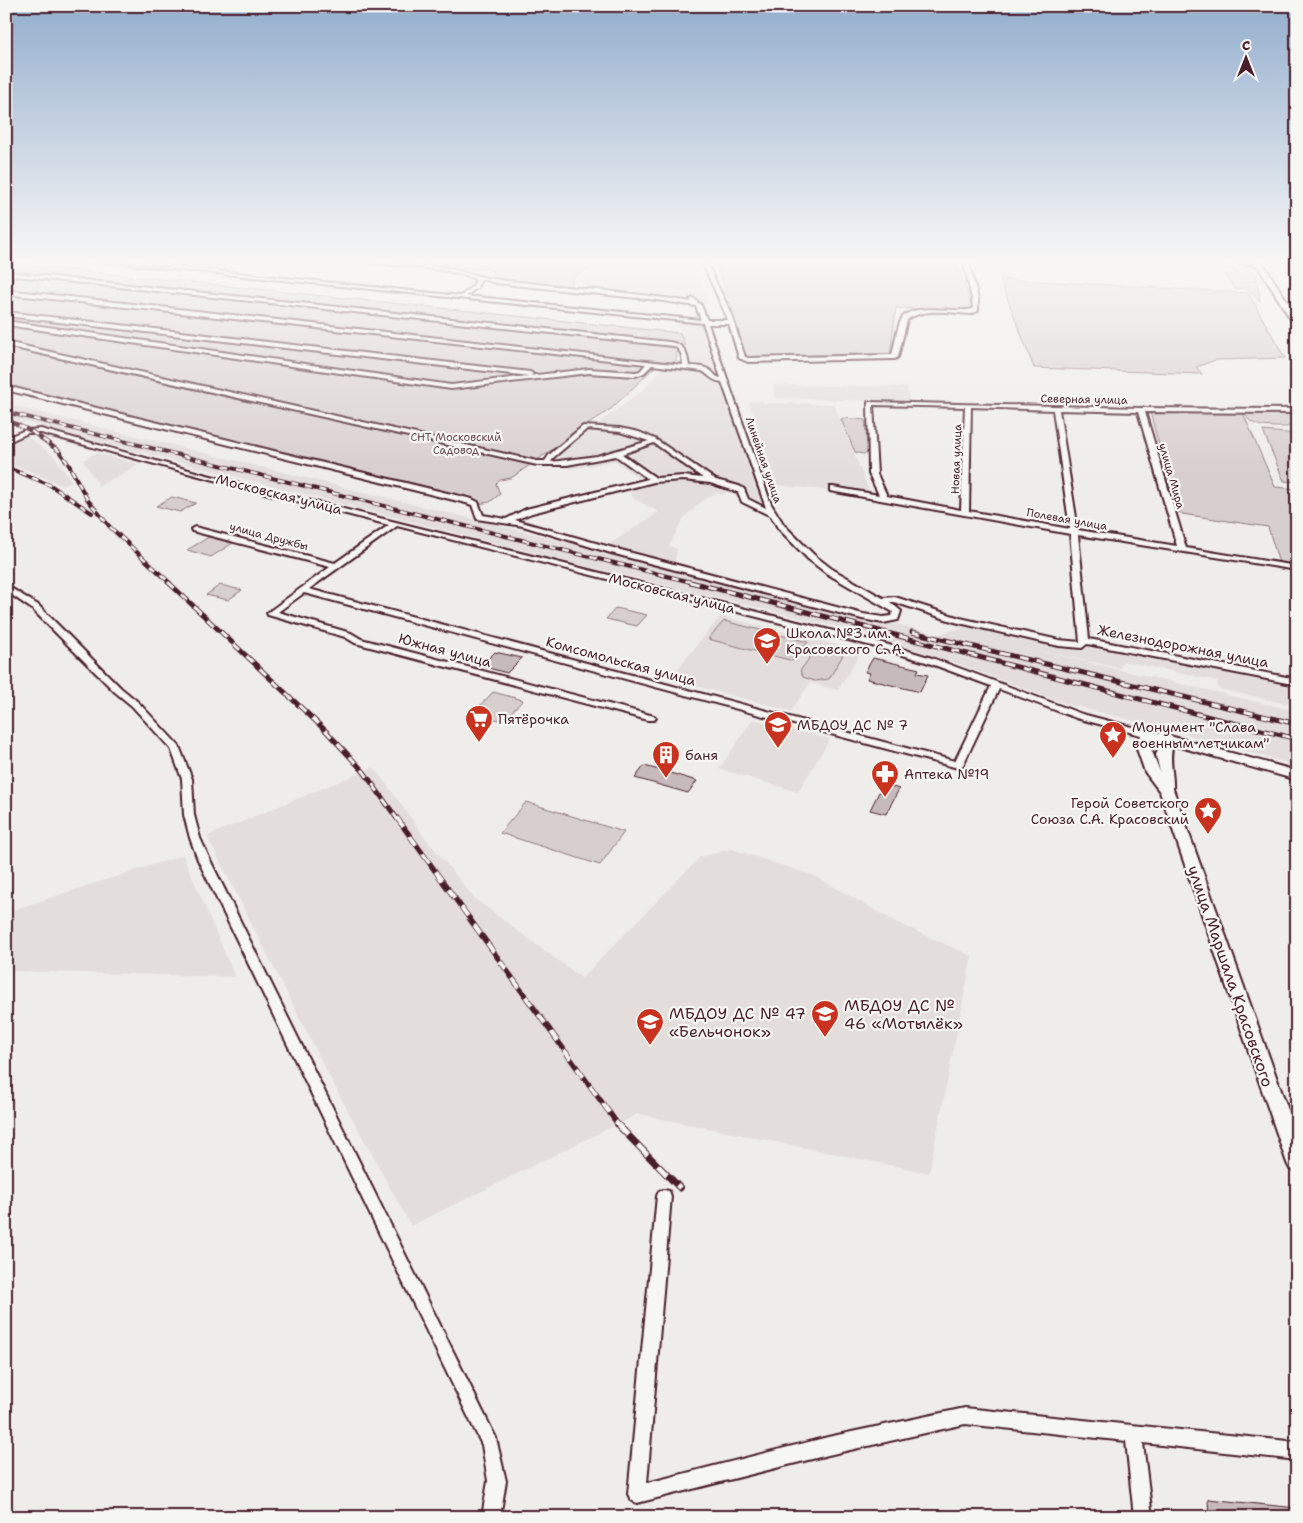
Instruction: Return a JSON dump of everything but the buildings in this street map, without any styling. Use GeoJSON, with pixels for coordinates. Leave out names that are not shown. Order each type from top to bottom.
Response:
{"type":"FeatureCollection","features":[{"type":"Feature","properties":{"kind":"street"},"geometry":{"type":"LineString","coordinates":[[62,331],[451,387],[593,371],[636,374],[642,372],[651,363]]}},
{"type":"Feature","properties":{"kind":"street"},"geometry":{"type":"LineString","coordinates":[[155,331],[546,376]]}},
{"type":"Feature","properties":{"kind":"street"},"geometry":{"type":"LineString","coordinates":[[361,331],[686,367],[706,370],[715,379],[725,381]]}},
{"type":"Feature","properties":{"kind":"street"},"geometry":{"type":"LineString","coordinates":[[552,331],[655,342],[681,347],[685,352],[686,367]]}},
{"type":"Feature","properties":{"kind":"street","name":"Линейная улица"},"geometry":{"type":"LineString","coordinates":[[708,331],[772,514],[791,539],[829,571],[858,589],[887,600]]}},
{"type":"Feature","properties":{"kind":"street"},"geometry":{"type":"LineString","coordinates":[[736,331],[742,358],[748,360],[895,357],[901,331]]}},
{"type":"Feature","properties":{"kind":"street"},"geometry":{"type":"LineString","coordinates":[[6,344],[528,461],[546,463],[575,462],[617,454],[655,441]]}},
{"type":"Feature","properties":{"kind":"street"},"geometry":{"type":"LineString","coordinates":[[6,388],[469,501],[476,504],[480,517],[508,521],[614,551],[862,616],[891,620],[897,614],[910,609],[934,613]]}},
{"type":"Feature","properties":{"kind":"street","name":"Северная улица"},"geometry":{"type":"LineString","coordinates":[[884,498],[873,474],[870,403],[1141,410],[1218,411],[1232,409],[1297,411]]}},
{"type":"Feature","properties":{"kind":"street","name":"Новая улица"},"geometry":{"type":"LineString","coordinates":[[965,512],[968,405]]}},
{"type":"Feature","properties":{"kind":"street"},"geometry":{"type":"LineString","coordinates":[[1056,408],[1074,532],[1085,641]]}},
{"type":"Feature","properties":{"kind":"street","name":"улица Мира"},"geometry":{"type":"LineString","coordinates":[[1141,410],[1182,549]]}},
{"type":"Feature","properties":{"kind":"street"},"geometry":{"type":"LineString","coordinates":[[546,463],[585,427],[613,429],[655,441],[713,482]]}},
{"type":"Feature","properties":{"kind":"street","name":"Московская улица"},"geometry":{"type":"LineString","coordinates":[[6,441],[27,431],[41,431],[395,524],[880,645],[930,660],[1079,716],[1297,776]]}},
{"type":"Feature","properties":{"kind":"street"},"geometry":{"type":"LineString","coordinates":[[617,454],[654,480]]}},
{"type":"Feature","properties":{"kind":"street"},"geometry":{"type":"LineString","coordinates":[[508,521],[529,511],[654,480],[683,478],[713,482],[736,488],[746,500],[772,514]]}},
{"type":"Feature","properties":{"kind":"street","name":"Полевая улица"},"geometry":{"type":"LineString","coordinates":[[833,489],[1074,532],[1297,568]]}},
{"type":"Feature","properties":{"kind":"street"},"geometry":{"type":"LineString","coordinates":[[302,590],[395,524]]}},
{"type":"Feature","properties":{"kind":"street","name":"улица Дружбы"},"geometry":{"type":"LineString","coordinates":[[195,528],[336,566]]}},
{"type":"Feature","properties":{"kind":"street"},"geometry":{"type":"LineString","coordinates":[[6,587],[35,607],[118,690],[135,704],[176,748],[187,779],[188,815],[204,860],[490,1444],[497,1481],[491,1517]]}},
{"type":"Feature","properties":{"kind":"street","name":"Комсомольская улица"},"geometry":{"type":"LineString","coordinates":[[302,590],[958,765],[996,686]]}},
{"type":"Feature","properties":{"kind":"street","name":"Южная улица"},"geometry":{"type":"LineString","coordinates":[[302,590],[271,613],[348,635],[358,640],[651,718]]}},
{"type":"Feature","properties":{"kind":"street","name":"Железнодорожная улица"},"geometry":{"type":"LineString","coordinates":[[887,600],[895,599],[934,613],[1059,643],[1075,646],[1082,645],[1085,641],[1297,682]]}},
{"type":"Feature","properties":{"kind":"street"},"geometry":{"type":"LineString","coordinates":[[887,600],[897,614]]}},
{"type":"Feature","properties":{"kind":"street","name":"улица Маршала Красовского"},"geometry":{"type":"LineString","coordinates":[[1148,734],[1144,746],[1152,772],[1166,789],[1297,1163]]}},
{"type":"Feature","properties":{"kind":"street","name":"улица Маршала Красовского"},"geometry":{"type":"LineString","coordinates":[[1166,789],[1167,774],[1163,755],[1168,740]]}},
{"type":"Feature","properties":{"kind":"street"},"geometry":{"type":"LineString","coordinates":[[664,1196],[637,1494],[828,1446],[965,1416],[1297,1451]]}},
{"type":"Feature","properties":{"kind":"street"},"geometry":{"type":"LineString","coordinates":[[1134,1435],[1142,1517]]}},
{"type":"Feature","properties":{"kind":"shaded area"},"geometry":{"type":"Polygon","coordinates":[[[679,331],[704,331],[723,379],[726,400],[761,502],[743,502],[729,491],[723,495],[715,493],[697,505],[684,518],[669,546],[677,549],[675,563],[608,545],[659,512],[634,499],[625,486],[642,481],[615,461],[571,469],[555,455],[642,391],[664,366],[692,367],[679,331]]]}},
{"type":"Feature","properties":{"kind":"shaded area"},"geometry":{"type":"Polygon","coordinates":[[[774,385],[907,387],[910,402],[775,398],[774,385]]]}},
{"type":"Feature","properties":{"kind":"shaded area"},"geometry":{"type":"Polygon","coordinates":[[[762,401],[764,403],[834,404],[870,493],[835,487],[832,491],[777,485],[749,402],[762,401]]]}},
{"type":"Feature","properties":{"kind":"shaded area"},"geometry":{"type":"Polygon","coordinates":[[[6,404],[672,568],[688,575],[938,634],[962,628],[937,616],[1009,635],[1079,648],[1093,647],[1096,643],[1297,684],[1297,706],[1218,689],[1217,681],[1123,661],[1120,668],[1035,650],[1297,711],[1297,766],[1181,733],[1067,704],[944,659],[858,632],[573,563],[6,418],[6,404]]]}},
{"type":"Feature","properties":{"kind":"shaded area"},"geometry":{"type":"Polygon","coordinates":[[[27,436],[54,456],[72,482],[61,485],[26,469],[6,464],[6,444],[27,436]]]}},
{"type":"Feature","properties":{"kind":"shaded area"},"geometry":{"type":"Polygon","coordinates":[[[97,453],[140,464],[99,486],[83,460],[97,453]]]}},
{"type":"Feature","properties":{"kind":"shaded area","name":"Школа №3 им. Красовского С. А."},"geometry":{"type":"Polygon","coordinates":[[[721,616],[862,651],[838,690],[810,683],[791,711],[669,679],[721,616]]]}},
{"type":"Feature","properties":{"kind":"shaded area","name":"МБДОУ ДС № 7"},"geometry":{"type":"Polygon","coordinates":[[[753,719],[830,739],[798,792],[719,769],[753,719]]]}},
{"type":"Feature","properties":{"kind":"shaded area"},"geometry":{"type":"Polygon","coordinates":[[[374,767],[423,835],[475,899],[582,978],[700,857],[732,849],[815,876],[896,922],[972,956],[929,1173],[638,1114],[411,1226],[329,1076],[207,836],[374,767]]]}},
{"type":"Feature","properties":{"kind":"shaded area"},"geometry":{"type":"Polygon","coordinates":[[[183,855],[235,977],[6,971],[6,912],[183,855]]]}},
{"type":"Feature","properties":{"kind":"green space","name":"СНТ Московский Садовод"},"geometry":{"type":"Polygon","coordinates":[[[6,331],[55,331],[450,388],[585,373],[577,370],[454,385],[71,331],[661,331],[680,333],[685,346],[678,348],[676,360],[672,364],[659,363],[612,408],[511,478],[500,480],[496,484],[500,494],[490,502],[472,505],[6,391],[6,331]]]}},
{"type":"Feature","properties":{"kind":"green space"},"geometry":{"type":"Polygon","coordinates":[[[738,331],[893,331],[890,355],[746,358],[738,331]]]}},
{"type":"Feature","properties":{"kind":"green space"},"geometry":{"type":"Polygon","coordinates":[[[1020,331],[1270,331],[1285,358],[1216,360],[1196,367],[1202,374],[1034,368],[1020,331]]]}},
{"type":"Feature","properties":{"kind":"green space"},"geometry":{"type":"Polygon","coordinates":[[[1150,412],[1243,413],[1275,487],[1297,489],[1297,565],[1279,563],[1268,527],[1182,514],[1177,511],[1150,412]]]}},
{"type":"Feature","properties":{"kind":"green space"},"geometry":{"type":"Polygon","coordinates":[[[1248,413],[1297,415],[1297,427],[1261,426],[1249,420],[1246,415],[1248,413]]]}},
{"type":"Feature","properties":{"kind":"green space"},"geometry":{"type":"Polygon","coordinates":[[[841,419],[865,420],[868,453],[855,452],[841,419]]]}},
{"type":"Feature","properties":{"kind":"green space"},"geometry":{"type":"Polygon","coordinates":[[[1263,431],[1297,434],[1297,482],[1284,481],[1263,431]]]}},
{"type":"Feature","properties":{"kind":"green space"},"geometry":{"type":"Polygon","coordinates":[[[172,497],[196,503],[180,512],[156,506],[172,497]]]}},
{"type":"Feature","properties":{"kind":"green space"},"geometry":{"type":"Polygon","coordinates":[[[209,537],[233,543],[211,557],[187,550],[209,537]]]}},
{"type":"Feature","properties":{"kind":"green space"},"geometry":{"type":"Polygon","coordinates":[[[220,585],[242,590],[228,600],[206,595],[220,585]]]}},
{"type":"Feature","properties":{"kind":"green space"},"geometry":{"type":"Polygon","coordinates":[[[616,608],[647,615],[637,626],[606,619],[616,608]]]}},
{"type":"Feature","properties":{"kind":"green space"},"geometry":{"type":"Polygon","coordinates":[[[724,621],[808,642],[793,661],[708,639],[724,621]]]}},
{"type":"Feature","properties":{"kind":"green space"},"geometry":{"type":"Polygon","coordinates":[[[825,648],[843,655],[829,679],[815,681],[803,677],[800,671],[815,650],[825,648]]]}},
{"type":"Feature","properties":{"kind":"green space"},"geometry":{"type":"Polygon","coordinates":[[[493,692],[523,700],[503,721],[473,713],[493,692]]]}},
{"type":"Feature","properties":{"kind":"green space"},"geometry":{"type":"Polygon","coordinates":[[[526,802],[624,832],[600,865],[500,833],[526,802]]]}},
{"type":"Feature","properties":{"kind":"railway"},"geometry":{"type":"LineString","coordinates":[[6,412],[695,583]]}},
{"type":"Feature","properties":{"kind":"railway"},"geometry":{"type":"LineString","coordinates":[[6,419],[31,431],[59,451],[69,465],[87,499],[110,527],[170,583]]}},
{"type":"Feature","properties":{"kind":"railway"},"geometry":{"type":"LineString","coordinates":[[6,467],[50,485],[92,513]]}},
{"type":"Feature","properties":{"kind":"railway"},"geometry":{"type":"LineString","coordinates":[[168,582],[326,731],[364,772],[398,820]]}},
{"type":"Feature","properties":{"kind":"railway"},"geometry":{"type":"LineString","coordinates":[[690,582],[1297,739]]}},
{"type":"Feature","properties":{"kind":"railway"},"geometry":{"type":"LineString","coordinates":[[912,632],[1297,724]]}},
{"type":"Feature","properties":{"kind":"railway"},"geometry":{"type":"LineString","coordinates":[[397,818],[619,1126]]}},
{"type":"Feature","properties":{"kind":"railway"},"geometry":{"type":"LineString","coordinates":[[618,1125],[680,1188]]}},
{"type":"Feature","properties":{"kind":"place","name":"Школа №3 им. Красовского С. А."},"geometry":{"type":"Point","coordinates":[767,665]}},
{"type":"Feature","properties":{"kind":"place","name":"Пятёрочка"},"geometry":{"type":"Point","coordinates":[479,743]}},
{"type":"Feature","properties":{"kind":"place","name":"МБДОУ ДС № 7"},"geometry":{"type":"Point","coordinates":[778,749]}},
{"type":"Feature","properties":{"kind":"place","name":"Монумент \"Слава военным летчикам\""},"geometry":{"type":"Point","coordinates":[1113,759]}},
{"type":"Feature","properties":{"kind":"place","name":"баня"},"geometry":{"type":"Point","coordinates":[666,779]}},
{"type":"Feature","properties":{"kind":"place","name":"Аптека №19"},"geometry":{"type":"Point","coordinates":[885,798]}},
{"type":"Feature","properties":{"kind":"place","name":"Герой Советского Союза С.А. Красовский"},"geometry":{"type":"Point","coordinates":[1208,835]}},
{"type":"Feature","properties":{"kind":"place","name":"МБДОУ ДC № 46 «Мотылёк»"},"geometry":{"type":"Point","coordinates":[825,1038]}},
{"type":"Feature","properties":{"kind":"place","name":"МБДОУ ДС № 47 «Бельчонок»"},"geometry":{"type":"Point","coordinates":[650,1046]}}]}
